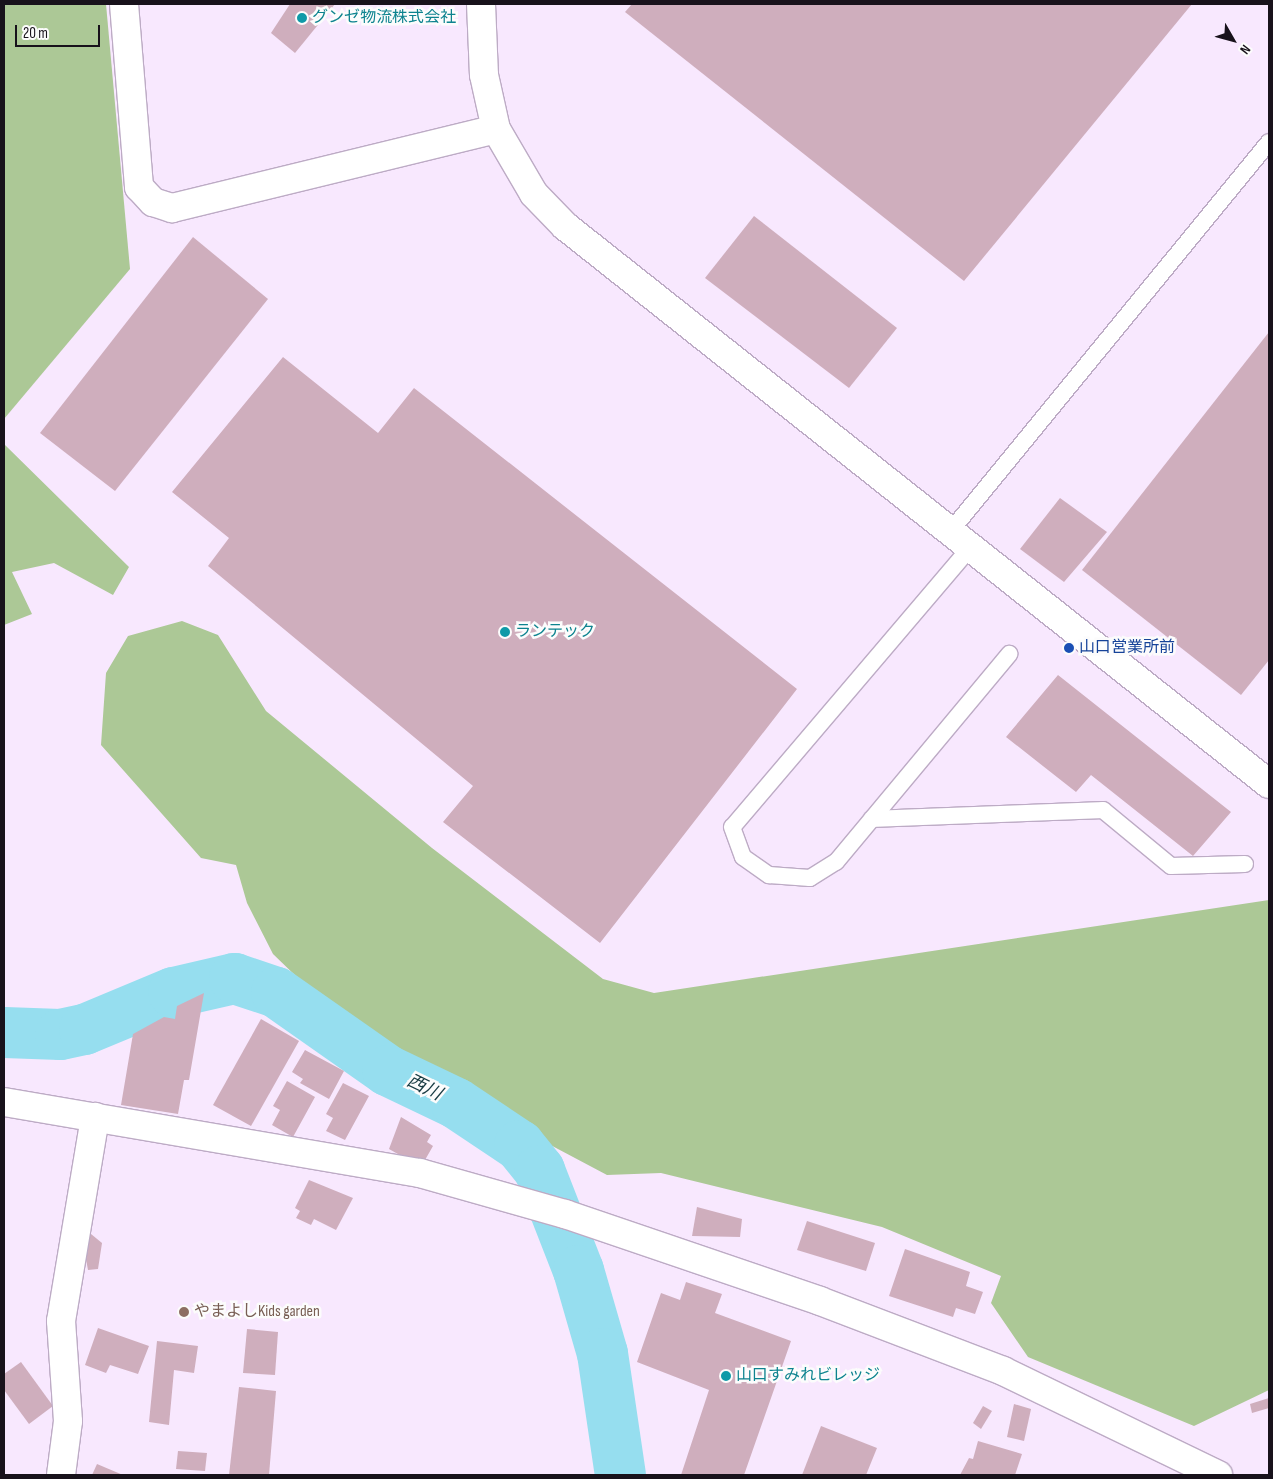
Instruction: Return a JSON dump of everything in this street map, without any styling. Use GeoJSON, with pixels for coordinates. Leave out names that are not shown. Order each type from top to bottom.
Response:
{"type":"FeatureCollection","features":[{"type":"Feature","properties":{"kind":"street"},"geometry":{"type":"LineString","coordinates":[[124,4],[139,187],[154,202],[172,208],[496,129]]}},
{"type":"Feature","properties":{"kind":"street"},"geometry":{"type":"LineString","coordinates":[[481,4],[484,75],[496,129],[534,194],[565,226],[959,541],[1264,770]]}},
{"type":"Feature","properties":{"kind":"street"},"geometry":{"type":"LineString","coordinates":[[4,1102],[420,1174],[565,1214],[820,1301],[1003,1371],[1218,1475]]}},
{"type":"Feature","properties":{"kind":"street"},"geometry":{"type":"LineString","coordinates":[[61,1475],[68,1421],[61,1321],[94,1118]]}},
{"type":"Feature","properties":{"kind":"lane"},"geometry":{"type":"LineString","coordinates":[[1009,654],[836,862],[810,878],[769,874],[743,857],[732,827],[959,541],[1269,142]]}},
{"type":"Feature","properties":{"kind":"lane"},"geometry":{"type":"LineString","coordinates":[[872,819],[1103,810],[1171,866],[1246,864]]}},
{"type":"Feature","properties":{"kind":"green space"},"geometry":{"type":"Polygon","coordinates":[[[4,4],[106,4],[130,269],[4,419],[4,4]]]}},
{"type":"Feature","properties":{"kind":"green space"},"geometry":{"type":"Polygon","coordinates":[[[4,444],[129,567],[113,595],[54,563],[12,572],[32,614],[4,625],[4,444]]]}},
{"type":"Feature","properties":{"kind":"green space"},"geometry":{"type":"Polygon","coordinates":[[[182,621],[218,635],[266,711],[432,848],[603,979],[654,993],[1269,900],[1269,1390],[1194,1426],[1028,1357],[991,1303],[1001,1276],[882,1227],[661,1173],[607,1175],[524,1131],[477,1092],[332,1011],[273,954],[247,903],[236,865],[201,858],[101,745],[106,673],[128,636],[182,621]]]}},
{"type":"Feature","properties":{"kind":"building","name":"グンゼ物流株式会社"},"geometry":{"type":"Polygon","coordinates":[[[290,4],[335,4],[295,53],[271,33],[290,4]]]}},
{"type":"Feature","properties":{"kind":"building"},"geometry":{"type":"Polygon","coordinates":[[[632,4],[1192,4],[964,281],[625,12],[632,4]]]}},
{"type":"Feature","properties":{"kind":"building"},"geometry":{"type":"Polygon","coordinates":[[[754,216],[897,328],[849,388],[705,278],[754,216]]]}},
{"type":"Feature","properties":{"kind":"building"},"geometry":{"type":"Polygon","coordinates":[[[193,237],[268,299],[115,491],[40,433],[193,237]]]}},
{"type":"Feature","properties":{"kind":"building"},"geometry":{"type":"Polygon","coordinates":[[[1269,332],[1269,660],[1241,695],[1082,570],[1269,332]]]}},
{"type":"Feature","properties":{"kind":"building","name":"ランテック"},"geometry":{"type":"Polygon","coordinates":[[[283,357],[378,433],[414,388],[797,689],[600,943],[443,822],[473,786],[208,566],[229,538],[172,492],[283,357]]]}},
{"type":"Feature","properties":{"kind":"building"},"geometry":{"type":"Polygon","coordinates":[[[1060,498],[1107,532],[1064,582],[1020,549],[1060,498]]]}},
{"type":"Feature","properties":{"kind":"building"},"geometry":{"type":"Polygon","coordinates":[[[1058,675],[1231,812],[1193,856],[1091,775],[1076,792],[1006,737],[1058,675]]]}},
{"type":"Feature","properties":{"kind":"building"},"geometry":{"type":"Polygon","coordinates":[[[204,993],[189,1080],[184,1080],[178,1114],[121,1105],[133,1034],[164,1017],[175,1019],[177,1006],[204,993]]]}},
{"type":"Feature","properties":{"kind":"building"},"geometry":{"type":"Polygon","coordinates":[[[261,1019],[299,1041],[251,1126],[213,1105],[261,1019]]]}},
{"type":"Feature","properties":{"kind":"building"},"geometry":{"type":"Polygon","coordinates":[[[305,1050],[344,1071],[329,1099],[300,1083],[303,1079],[292,1072],[305,1050]]]}},
{"type":"Feature","properties":{"kind":"building"},"geometry":{"type":"Polygon","coordinates":[[[287,1081],[315,1097],[293,1137],[272,1125],[280,1110],[273,1106],[287,1081]]]}},
{"type":"Feature","properties":{"kind":"building"},"geometry":{"type":"Polygon","coordinates":[[[343,1083],[369,1096],[345,1140],[326,1131],[333,1118],[326,1114],[343,1083]]]}},
{"type":"Feature","properties":{"kind":"building"},"geometry":{"type":"Polygon","coordinates":[[[401,1117],[431,1135],[427,1142],[433,1146],[421,1167],[389,1149],[401,1117]]]}},
{"type":"Feature","properties":{"kind":"building"},"geometry":{"type":"Polygon","coordinates":[[[309,1180],[353,1198],[336,1230],[314,1219],[311,1225],[296,1218],[300,1211],[295,1208],[309,1180]]]}},
{"type":"Feature","properties":{"kind":"building"},"geometry":{"type":"Polygon","coordinates":[[[697,1207],[742,1219],[740,1237],[692,1236],[697,1207]]]}},
{"type":"Feature","properties":{"kind":"building"},"geometry":{"type":"Polygon","coordinates":[[[807,1221],[875,1243],[866,1271],[797,1250],[807,1221]]]}},
{"type":"Feature","properties":{"kind":"building"},"geometry":{"type":"Polygon","coordinates":[[[91,1234],[102,1243],[98,1269],[88,1270],[83,1244],[91,1234]]]}},
{"type":"Feature","properties":{"kind":"building"},"geometry":{"type":"Polygon","coordinates":[[[905,1249],[970,1272],[966,1286],[983,1292],[975,1314],[956,1308],[953,1317],[889,1296],[905,1249]]]}},
{"type":"Feature","properties":{"kind":"building","name":"山口すみれビレッジ"},"geometry":{"type":"Polygon","coordinates":[[[686,1282],[722,1294],[715,1313],[791,1341],[744,1475],[681,1475],[709,1390],[637,1362],[661,1293],[680,1300],[686,1282]]]}},
{"type":"Feature","properties":{"kind":"building"},"geometry":{"type":"Polygon","coordinates":[[[98,1328],[149,1346],[138,1374],[110,1365],[106,1373],[85,1365],[98,1328]]]}},
{"type":"Feature","properties":{"kind":"building"},"geometry":{"type":"Polygon","coordinates":[[[247,1329],[278,1332],[275,1375],[243,1373],[247,1329]]]}},
{"type":"Feature","properties":{"kind":"building"},"geometry":{"type":"Polygon","coordinates":[[[157,1341],[198,1346],[194,1373],[174,1370],[169,1425],[149,1422],[157,1341]]]}},
{"type":"Feature","properties":{"kind":"building"},"geometry":{"type":"Polygon","coordinates":[[[21,1362],[53,1406],[29,1424],[4,1390],[4,1374],[21,1362]]]}},
{"type":"Feature","properties":{"kind":"building"},"geometry":{"type":"Polygon","coordinates":[[[239,1387],[276,1391],[269,1475],[229,1475],[239,1387]]]}},
{"type":"Feature","properties":{"kind":"building"},"geometry":{"type":"Polygon","coordinates":[[[1269,1398],[1269,1408],[1252,1413],[1250,1404],[1269,1398]]]}},
{"type":"Feature","properties":{"kind":"building"},"geometry":{"type":"Polygon","coordinates":[[[1014,1404],[1031,1409],[1024,1441],[1007,1437],[1014,1404]]]}},
{"type":"Feature","properties":{"kind":"building"},"geometry":{"type":"Polygon","coordinates":[[[983,1406],[992,1411],[981,1429],[973,1423],[983,1406]]]}},
{"type":"Feature","properties":{"kind":"building"},"geometry":{"type":"Polygon","coordinates":[[[821,1426],[877,1448],[866,1475],[802,1475],[821,1426]]]}},
{"type":"Feature","properties":{"kind":"building"},"geometry":{"type":"Polygon","coordinates":[[[978,1441],[1022,1454],[1015,1475],[960,1475],[969,1458],[973,1459],[978,1441]]]}},
{"type":"Feature","properties":{"kind":"building"},"geometry":{"type":"Polygon","coordinates":[[[178,1451],[207,1453],[205,1471],[176,1469],[178,1451]]]}},
{"type":"Feature","properties":{"kind":"building"},"geometry":{"type":"Polygon","coordinates":[[[97,1464],[123,1475],[92,1475],[97,1464]]]}},
{"type":"Feature","properties":{"kind":"waterway","name":"西川"},"geometry":{"type":"LineString","coordinates":[[4,1032],[60,1034],[84,1029],[173,992],[234,978],[276,992],[387,1070],[456,1103],[519,1145],[539,1170],[578,1270],[602,1353],[620,1475]]}},
{"type":"Feature","properties":{"kind":"place","name":"グンゼ物流株式会社"},"geometry":{"type":"Point","coordinates":[302,18]}},
{"type":"Feature","properties":{"kind":"place","name":"ランテック"},"geometry":{"type":"Point","coordinates":[505,632]}},
{"type":"Feature","properties":{"kind":"place","name":"山口営業所前"},"geometry":{"type":"Point","coordinates":[1069,648]}},
{"type":"Feature","properties":{"kind":"place","name":"やまよしKids garden"},"geometry":{"type":"Point","coordinates":[184,1312]}},
{"type":"Feature","properties":{"kind":"place","name":"山口すみれビレッジ"},"geometry":{"type":"Point","coordinates":[726,1376]}}]}
